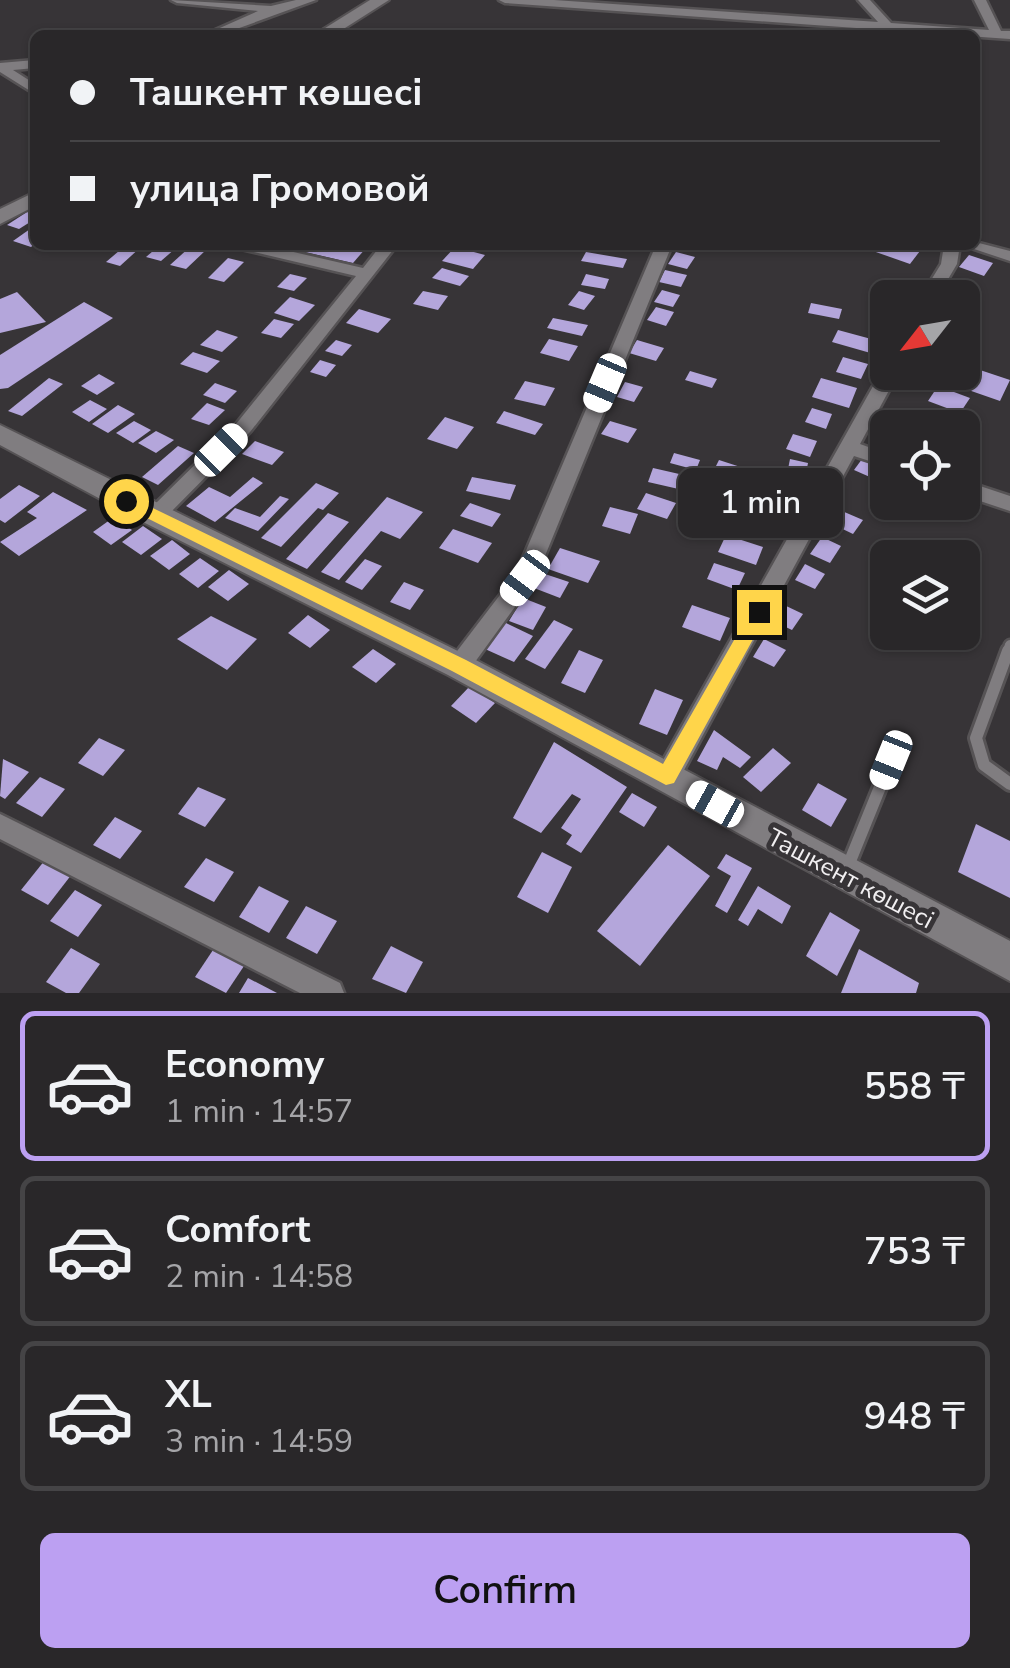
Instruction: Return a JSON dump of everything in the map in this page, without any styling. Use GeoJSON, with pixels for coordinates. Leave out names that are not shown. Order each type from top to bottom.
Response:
{"type":"FeatureCollection","features":[{"type":"Feature","properties":{"kind":"main road"},"geometry":{"type":"LineString","coordinates":[[330,30],[381,0]]}},
{"type":"Feature","properties":{"kind":"main road"},"geometry":{"type":"LineString","coordinates":[[0,218],[30,201]]}},
{"type":"Feature","properties":{"kind":"main road","name":"Ташкент көшесі"},"geometry":{"type":"LineString","coordinates":[[0,434],[155,516],[459,666],[1010,962]]}},
{"type":"Feature","properties":{"kind":"street"},"geometry":{"type":"LineString","coordinates":[[176,0],[274,9]]}},
{"type":"Feature","properties":{"kind":"street"},"geometry":{"type":"LineString","coordinates":[[222,30],[274,9],[310,0]]}},
{"type":"Feature","properties":{"kind":"street"},"geometry":{"type":"LineString","coordinates":[[505,0],[956,30]]}},
{"type":"Feature","properties":{"kind":"street"},"geometry":{"type":"LineString","coordinates":[[864,0],[891,30]]}},
{"type":"Feature","properties":{"kind":"street"},"geometry":{"type":"LineString","coordinates":[[980,0],[1003,34]]}},
{"type":"Feature","properties":{"kind":"street"},"geometry":{"type":"LineString","coordinates":[[779,30],[784,20]]}},
{"type":"Feature","properties":{"kind":"street"},"geometry":{"type":"LineString","coordinates":[[0,67],[30,64]]}},
{"type":"Feature","properties":{"kind":"street"},"geometry":{"type":"LineString","coordinates":[[0,67],[30,87]]}},
{"type":"Feature","properties":{"kind":"street"},"geometry":{"type":"LineString","coordinates":[[980,248],[1010,256]]}},
{"type":"Feature","properties":{"kind":"street"},"geometry":{"type":"LineString","coordinates":[[264,250],[366,274]]}},
{"type":"Feature","properties":{"kind":"street"},"geometry":{"type":"LineString","coordinates":[[155,516],[243,428],[385,250]]}},
{"type":"Feature","properties":{"kind":"street"},"geometry":{"type":"LineString","coordinates":[[459,666],[525,578],[662,250]]}},
{"type":"Feature","properties":{"kind":"street"},"geometry":{"type":"LineString","coordinates":[[939,280],[949,264],[951,250]]}},
{"type":"Feature","properties":{"kind":"street"},"geometry":{"type":"LineString","coordinates":[[666,776],[881,390]]}},
{"type":"Feature","properties":{"kind":"street"},"geometry":{"type":"LineString","coordinates":[[851,448],[870,454]]}},
{"type":"Feature","properties":{"kind":"street"},"geometry":{"type":"LineString","coordinates":[[980,493],[1010,504]]}},
{"type":"Feature","properties":{"kind":"street"},"geometry":{"type":"LineString","coordinates":[[0,826],[330,993]]}},
{"type":"Feature","properties":{"kind":"lane"},"geometry":{"type":"LineString","coordinates":[[1010,645],[976,738],[984,765],[1010,784]]}},
{"type":"Feature","properties":{"kind":"lane"},"geometry":{"type":"LineString","coordinates":[[844,876],[891,760]]}},
{"type":"Feature","properties":{"kind":"building"},"geometry":{"type":"Polygon","coordinates":[[[30,213],[30,222],[19,229],[7,225],[30,213]]]}},
{"type":"Feature","properties":{"kind":"building"},"geometry":{"type":"Polygon","coordinates":[[[30,229],[30,247],[13,241],[30,229]]]}},
{"type":"Feature","properties":{"kind":"building"},"geometry":{"type":"Polygon","coordinates":[[[120,250],[138,250],[120,266],[106,262],[120,250]]]}},
{"type":"Feature","properties":{"kind":"building"},"geometry":{"type":"Polygon","coordinates":[[[154,250],[174,250],[161,261],[146,257],[154,250]]]}},
{"type":"Feature","properties":{"kind":"building"},"geometry":{"type":"Polygon","coordinates":[[[187,250],[206,250],[186,269],[170,265],[187,250]]]}},
{"type":"Feature","properties":{"kind":"building"},"geometry":{"type":"Polygon","coordinates":[[[307,250],[364,250],[353,263],[307,250]]]}},
{"type":"Feature","properties":{"kind":"building"},"geometry":{"type":"Polygon","coordinates":[[[452,250],[485,255],[473,269],[442,261],[452,250]]]}},
{"type":"Feature","properties":{"kind":"building"},"geometry":{"type":"Polygon","coordinates":[[[874,250],[921,250],[910,264],[874,250]]]}},
{"type":"Feature","properties":{"kind":"building"},"geometry":{"type":"Polygon","coordinates":[[[586,252],[627,259],[623,268],[581,261],[586,252]]]}},
{"type":"Feature","properties":{"kind":"building"},"geometry":{"type":"Polygon","coordinates":[[[676,252],[695,257],[687,269],[668,264],[676,252]]]}},
{"type":"Feature","properties":{"kind":"building"},"geometry":{"type":"Polygon","coordinates":[[[969,255],[993,263],[984,276],[959,267],[969,255]]]}},
{"type":"Feature","properties":{"kind":"building"},"geometry":{"type":"Polygon","coordinates":[[[228,258],[244,262],[224,282],[208,278],[228,258]]]}},
{"type":"Feature","properties":{"kind":"building"},"geometry":{"type":"Polygon","coordinates":[[[442,268],[469,276],[460,286],[432,278],[442,268]]]}},
{"type":"Feature","properties":{"kind":"building"},"geometry":{"type":"Polygon","coordinates":[[[665,270],[687,275],[681,287],[659,282],[665,270]]]}},
{"type":"Feature","properties":{"kind":"building"},"geometry":{"type":"Polygon","coordinates":[[[290,274],[307,278],[294,291],[277,287],[290,274]]]}},
{"type":"Feature","properties":{"kind":"building"},"geometry":{"type":"Polygon","coordinates":[[[586,274],[609,279],[605,289],[581,285],[586,274]]]}},
{"type":"Feature","properties":{"kind":"building"},"geometry":{"type":"Polygon","coordinates":[[[662,290],[680,295],[673,307],[654,302],[662,290]]]}},
{"type":"Feature","properties":{"kind":"building"},"geometry":{"type":"Polygon","coordinates":[[[423,291],[448,296],[438,310],[413,304],[423,291]]]}},
{"type":"Feature","properties":{"kind":"building"},"geometry":{"type":"Polygon","coordinates":[[[579,291],[595,296],[584,310],[568,305],[579,291]]]}},
{"type":"Feature","properties":{"kind":"building"},"geometry":{"type":"Polygon","coordinates":[[[17,292],[46,322],[0,333],[0,299],[17,292]]]}},
{"type":"Feature","properties":{"kind":"building"},"geometry":{"type":"Polygon","coordinates":[[[290,297],[315,305],[299,321],[274,313],[290,297]]]}},
{"type":"Feature","properties":{"kind":"building"},"geometry":{"type":"Polygon","coordinates":[[[84,302],[113,318],[8,388],[0,389],[0,355],[84,302]]]}},
{"type":"Feature","properties":{"kind":"building"},"geometry":{"type":"Polygon","coordinates":[[[811,303],[842,309],[839,319],[808,313],[811,303]]]}},
{"type":"Feature","properties":{"kind":"building"},"geometry":{"type":"Polygon","coordinates":[[[656,307],[674,312],[666,326],[647,320],[656,307]]]}},
{"type":"Feature","properties":{"kind":"building"},"geometry":{"type":"Polygon","coordinates":[[[359,309],[391,319],[378,333],[346,323],[359,309]]]}},
{"type":"Feature","properties":{"kind":"building"},"geometry":{"type":"Polygon","coordinates":[[[553,318],[588,325],[582,336],[547,328],[553,318]]]}},
{"type":"Feature","properties":{"kind":"building"},"geometry":{"type":"Polygon","coordinates":[[[274,319],[294,324],[281,338],[261,333],[274,319]]]}},
{"type":"Feature","properties":{"kind":"building"},"geometry":{"type":"Polygon","coordinates":[[[217,330],[238,337],[222,352],[200,345],[217,330]]]}},
{"type":"Feature","properties":{"kind":"building"},"geometry":{"type":"Polygon","coordinates":[[[838,330],[870,339],[870,353],[832,342],[838,330]]]}},
{"type":"Feature","properties":{"kind":"building"},"geometry":{"type":"Polygon","coordinates":[[[549,339],[578,346],[569,361],[540,353],[549,339]]]}},
{"type":"Feature","properties":{"kind":"building"},"geometry":{"type":"Polygon","coordinates":[[[336,340],[352,345],[342,356],[325,351],[336,340]]]}},
{"type":"Feature","properties":{"kind":"building"},"geometry":{"type":"Polygon","coordinates":[[[637,340],[664,348],[656,361],[629,353],[637,340]]]}},
{"type":"Feature","properties":{"kind":"building"},"geometry":{"type":"Polygon","coordinates":[[[193,352],[220,361],[207,373],[180,364],[193,352]]]}},
{"type":"Feature","properties":{"kind":"building"},"geometry":{"type":"Polygon","coordinates":[[[843,357],[868,364],[861,379],[836,372],[843,357]]]}},
{"type":"Feature","properties":{"kind":"building"},"geometry":{"type":"Polygon","coordinates":[[[320,360],[336,365],[326,377],[310,372],[320,360]]]}},
{"type":"Feature","properties":{"kind":"building"},"geometry":{"type":"Polygon","coordinates":[[[980,370],[1010,380],[1000,401],[968,390],[980,390],[980,370]]]}},
{"type":"Feature","properties":{"kind":"building"},"geometry":{"type":"Polygon","coordinates":[[[690,371],[717,379],[712,388],[685,380],[690,371]]]}},
{"type":"Feature","properties":{"kind":"building"},"geometry":{"type":"Polygon","coordinates":[[[99,374],[115,383],[97,395],[81,386],[99,374]]]}},
{"type":"Feature","properties":{"kind":"building"},"geometry":{"type":"Polygon","coordinates":[[[49,378],[63,384],[22,416],[8,411],[49,378]]]}},
{"type":"Feature","properties":{"kind":"building"},"geometry":{"type":"Polygon","coordinates":[[[821,378],[857,388],[849,408],[812,397],[821,378]]]}},
{"type":"Feature","properties":{"kind":"building"},"geometry":{"type":"Polygon","coordinates":[[[525,381],[555,388],[545,406],[514,399],[525,381]]]}},
{"type":"Feature","properties":{"kind":"building"},"geometry":{"type":"Polygon","coordinates":[[[625,382],[643,387],[634,402],[617,397],[625,382]]]}},
{"type":"Feature","properties":{"kind":"building"},"geometry":{"type":"Polygon","coordinates":[[[215,383],[237,391],[225,403],[203,395],[215,383]]]}},
{"type":"Feature","properties":{"kind":"building"},"geometry":{"type":"Polygon","coordinates":[[[935,390],[970,398],[962,410],[928,401],[935,390]]]}},
{"type":"Feature","properties":{"kind":"building"},"geometry":{"type":"Polygon","coordinates":[[[90,400],[107,409],[89,422],[72,412],[90,400]]]}},
{"type":"Feature","properties":{"kind":"building"},"geometry":{"type":"Polygon","coordinates":[[[207,403],[225,410],[209,425],[191,419],[207,403]]]}},
{"type":"Feature","properties":{"kind":"building"},"geometry":{"type":"Polygon","coordinates":[[[118,405],[135,414],[108,433],[92,424],[118,405]]]}},
{"type":"Feature","properties":{"kind":"building"},"geometry":{"type":"Polygon","coordinates":[[[812,408],[832,414],[826,429],[805,422],[812,408]]]}},
{"type":"Feature","properties":{"kind":"building"},"geometry":{"type":"Polygon","coordinates":[[[504,411],[543,424],[535,435],[496,423],[504,411]]]}},
{"type":"Feature","properties":{"kind":"building"},"geometry":{"type":"Polygon","coordinates":[[[445,417],[474,427],[457,449],[427,439],[445,417]]]}},
{"type":"Feature","properties":{"kind":"building"},"geometry":{"type":"Polygon","coordinates":[[[134,421],[151,430],[133,443],[116,433],[134,421]]]}},
{"type":"Feature","properties":{"kind":"building"},"geometry":{"type":"Polygon","coordinates":[[[610,421],[637,429],[628,443],[601,434],[610,421]]]}},
{"type":"Feature","properties":{"kind":"building"},"geometry":{"type":"Polygon","coordinates":[[[156,431],[174,440],[156,453],[138,443],[156,431]]]}},
{"type":"Feature","properties":{"kind":"building"},"geometry":{"type":"Polygon","coordinates":[[[793,434],[817,441],[810,457],[786,449],[793,434]]]}},
{"type":"Feature","properties":{"kind":"building"},"geometry":{"type":"Polygon","coordinates":[[[255,441],[284,452],[272,465],[242,454],[255,441]]]}},
{"type":"Feature","properties":{"kind":"building"},"geometry":{"type":"Polygon","coordinates":[[[178,446],[194,453],[158,485],[142,477],[178,446]]]}},
{"type":"Feature","properties":{"kind":"building"},"geometry":{"type":"Polygon","coordinates":[[[674,453],[700,460],[696,470],[670,463],[674,453]]]}},
{"type":"Feature","properties":{"kind":"building"},"geometry":{"type":"Polygon","coordinates":[[[865,455],[870,457],[870,477],[854,470],[865,455]]]}},
{"type":"Feature","properties":{"kind":"building"},"geometry":{"type":"Polygon","coordinates":[[[790,459],[808,463],[805,478],[787,474],[790,459]]]}},
{"type":"Feature","properties":{"kind":"building"},"geometry":{"type":"Polygon","coordinates":[[[719,460],[759,473],[747,497],[707,484],[719,460]]]}},
{"type":"Feature","properties":{"kind":"building"},"geometry":{"type":"Polygon","coordinates":[[[653,468],[688,476],[683,490],[648,482],[653,468]]]}},
{"type":"Feature","properties":{"kind":"building"},"geometry":{"type":"Polygon","coordinates":[[[253,477],[263,483],[215,522],[186,506],[209,487],[230,497],[253,477]]]}},
{"type":"Feature","properties":{"kind":"building"},"geometry":{"type":"Polygon","coordinates":[[[472,477],[516,485],[510,500],[466,491],[472,477]]]}},
{"type":"Feature","properties":{"kind":"building"},"geometry":{"type":"Polygon","coordinates":[[[316,483],[339,493],[323,510],[318,508],[281,547],[261,538],[316,483]]]}},
{"type":"Feature","properties":{"kind":"building"},"geometry":{"type":"Polygon","coordinates":[[[19,485],[40,496],[5,523],[0,520],[0,499],[19,485]]]}},
{"type":"Feature","properties":{"kind":"building"},"geometry":{"type":"Polygon","coordinates":[[[53,492],[87,510],[19,556],[0,542],[37,518],[27,512],[53,492]]]}},
{"type":"Feature","properties":{"kind":"building"},"geometry":{"type":"Polygon","coordinates":[[[646,493],[676,503],[667,519],[637,509],[646,493]]]}},
{"type":"Feature","properties":{"kind":"building"},"geometry":{"type":"Polygon","coordinates":[[[280,496],[289,499],[258,531],[225,518],[235,508],[260,517],[280,496]]]}},
{"type":"Feature","properties":{"kind":"building"},"geometry":{"type":"Polygon","coordinates":[[[387,497],[423,512],[400,539],[381,531],[339,580],[321,572],[387,497]]]}},
{"type":"Feature","properties":{"kind":"building"},"geometry":{"type":"Polygon","coordinates":[[[470,503],[501,514],[492,527],[460,516],[470,503]]]}},
{"type":"Feature","properties":{"kind":"building"},"geometry":{"type":"Polygon","coordinates":[[[610,507],[638,514],[630,534],[602,526],[610,507]]]}},
{"type":"Feature","properties":{"kind":"building"},"geometry":{"type":"Polygon","coordinates":[[[835,508],[863,520],[853,534],[826,521],[835,508]]]}},
{"type":"Feature","properties":{"kind":"building"},"geometry":{"type":"Polygon","coordinates":[[[328,513],[349,522],[307,569],[286,559],[328,513]]]}},
{"type":"Feature","properties":{"kind":"building"},"geometry":{"type":"Polygon","coordinates":[[[114,517],[132,530],[111,545],[93,532],[114,517]]]}},
{"type":"Feature","properties":{"kind":"building"},"geometry":{"type":"Polygon","coordinates":[[[143,526],[162,539],[141,555],[122,542],[143,526]]]}},
{"type":"Feature","properties":{"kind":"building"},"geometry":{"type":"Polygon","coordinates":[[[453,529],[492,543],[478,563],[439,548],[453,529]]]}},
{"type":"Feature","properties":{"kind":"building"},"geometry":{"type":"Polygon","coordinates":[[[726,535],[763,547],[756,565],[718,552],[726,535]]]}},
{"type":"Feature","properties":{"kind":"building"},"geometry":{"type":"Polygon","coordinates":[[[822,537],[841,546],[830,563],[810,554],[822,537]]]}},
{"type":"Feature","properties":{"kind":"building"},"geometry":{"type":"Polygon","coordinates":[[[172,540],[190,554],[169,570],[150,556],[172,540]]]}},
{"type":"Feature","properties":{"kind":"building"},"geometry":{"type":"Polygon","coordinates":[[[560,548],[600,561],[588,583],[548,569],[560,548]]]}},
{"type":"Feature","properties":{"kind":"building"},"geometry":{"type":"Polygon","coordinates":[[[200,558],[219,571],[198,588],[179,574],[200,558]]]}},
{"type":"Feature","properties":{"kind":"building"},"geometry":{"type":"Polygon","coordinates":[[[365,559],[382,566],[362,590],[345,582],[365,559]]]}},
{"type":"Feature","properties":{"kind":"building"},"geometry":{"type":"Polygon","coordinates":[[[714,563],[745,573],[737,590],[707,579],[714,563]]]}},
{"type":"Feature","properties":{"kind":"building"},"geometry":{"type":"Polygon","coordinates":[[[805,564],[825,574],[815,589],[795,580],[805,564]]]}},
{"type":"Feature","properties":{"kind":"building"},"geometry":{"type":"Polygon","coordinates":[[[229,570],[249,584],[228,601],[208,587],[229,570]]]}},
{"type":"Feature","properties":{"kind":"building"},"geometry":{"type":"Polygon","coordinates":[[[542,573],[569,582],[560,598],[534,588],[542,573]]]}},
{"type":"Feature","properties":{"kind":"building"},"geometry":{"type":"Polygon","coordinates":[[[404,582],[424,590],[410,610],[390,602],[404,582]]]}},
{"type":"Feature","properties":{"kind":"building"},"geometry":{"type":"Polygon","coordinates":[[[523,598],[546,607],[533,630],[509,621],[523,598]]]}},
{"type":"Feature","properties":{"kind":"building"},"geometry":{"type":"Polygon","coordinates":[[[782,604],[803,614],[792,630],[771,620],[782,604]]]}},
{"type":"Feature","properties":{"kind":"building"},"geometry":{"type":"Polygon","coordinates":[[[692,605],[730,618],[720,641],[682,627],[692,605]]]}},
{"type":"Feature","properties":{"kind":"building"},"geometry":{"type":"Polygon","coordinates":[[[308,615],[330,630],[310,648],[288,633],[308,615]]]}},
{"type":"Feature","properties":{"kind":"building"},"geometry":{"type":"Polygon","coordinates":[[[211,616],[257,639],[227,670],[177,639],[211,616]]]}},
{"type":"Feature","properties":{"kind":"building"},"geometry":{"type":"Polygon","coordinates":[[[554,620],[573,629],[545,669],[525,659],[554,620]]]}},
{"type":"Feature","properties":{"kind":"building"},"geometry":{"type":"Polygon","coordinates":[[[504,622],[533,636],[514,662],[485,649],[504,622]]]}},
{"type":"Feature","properties":{"kind":"building"},"geometry":{"type":"Polygon","coordinates":[[[764,639],[786,650],[774,667],[753,657],[764,639]]]}},
{"type":"Feature","properties":{"kind":"building"},"geometry":{"type":"Polygon","coordinates":[[[373,649],[396,664],[376,683],[352,667],[373,649]]]}},
{"type":"Feature","properties":{"kind":"building"},"geometry":{"type":"Polygon","coordinates":[[[579,650],[603,660],[585,693],[561,683],[579,650]]]}},
{"type":"Feature","properties":{"kind":"building"},"geometry":{"type":"Polygon","coordinates":[[[470,686],[495,703],[476,723],[451,706],[470,686]]]}},
{"type":"Feature","properties":{"kind":"building"},"geometry":{"type":"Polygon","coordinates":[[[655,689],[683,700],[667,735],[639,724],[655,689]]]}},
{"type":"Feature","properties":{"kind":"building"},"geometry":{"type":"Polygon","coordinates":[[[714,730],[751,757],[740,768],[723,757],[717,770],[697,761],[714,730]]]}},
{"type":"Feature","properties":{"kind":"building"},"geometry":{"type":"Polygon","coordinates":[[[99,738],[125,750],[103,776],[78,763],[99,738]]]}},
{"type":"Feature","properties":{"kind":"building"},"geometry":{"type":"Polygon","coordinates":[[[554,742],[627,787],[581,853],[566,844],[572,835],[561,828],[581,799],[572,794],[541,833],[513,818],[554,742]]]}},
{"type":"Feature","properties":{"kind":"building"},"geometry":{"type":"Polygon","coordinates":[[[773,748],[791,763],[761,792],[743,777],[773,748]]]}},
{"type":"Feature","properties":{"kind":"building"},"geometry":{"type":"Polygon","coordinates":[[[3,759],[29,772],[5,799],[0,796],[3,759]]]}},
{"type":"Feature","properties":{"kind":"building"},"geometry":{"type":"Polygon","coordinates":[[[40,777],[65,789],[42,817],[16,803],[40,777]]]}},
{"type":"Feature","properties":{"kind":"building"},"geometry":{"type":"Polygon","coordinates":[[[818,783],[847,799],[831,827],[802,810],[818,783]]]}},
{"type":"Feature","properties":{"kind":"building"},"geometry":{"type":"Polygon","coordinates":[[[198,787],[226,799],[205,827],[178,814],[198,787]]]}},
{"type":"Feature","properties":{"kind":"building"},"geometry":{"type":"Polygon","coordinates":[[[632,793],[657,807],[644,827],[619,812],[632,793]]]}},
{"type":"Feature","properties":{"kind":"building"},"geometry":{"type":"Polygon","coordinates":[[[115,817],[142,831],[120,859],[93,845],[115,817]]]}},
{"type":"Feature","properties":{"kind":"building"},"geometry":{"type":"Polygon","coordinates":[[[976,824],[1010,841],[1010,898],[958,872],[976,824]]]}},
{"type":"Feature","properties":{"kind":"building"},"geometry":{"type":"Polygon","coordinates":[[[668,845],[710,876],[640,966],[597,931],[668,845]]]}},
{"type":"Feature","properties":{"kind":"building"},"geometry":{"type":"Polygon","coordinates":[[[542,852],[572,867],[548,913],[517,897],[542,852]]]}},
{"type":"Feature","properties":{"kind":"building"},"geometry":{"type":"Polygon","coordinates":[[[726,854],[752,868],[727,913],[715,906],[731,876],[717,868],[726,854]]]}},
{"type":"Feature","properties":{"kind":"building"},"geometry":{"type":"Polygon","coordinates":[[[206,858],[234,872],[214,902],[184,887],[206,858]]]}},
{"type":"Feature","properties":{"kind":"building"},"geometry":{"type":"Polygon","coordinates":[[[45,860],[72,874],[48,905],[21,890],[45,860]]]}},
{"type":"Feature","properties":{"kind":"building"},"geometry":{"type":"Polygon","coordinates":[[[259,886],[289,901],[269,933],[239,917],[259,886]]]}},
{"type":"Feature","properties":{"kind":"building"},"geometry":{"type":"Polygon","coordinates":[[[758,886],[791,906],[782,924],[758,909],[748,926],[738,920],[758,886]]]}},
{"type":"Feature","properties":{"kind":"building"},"geometry":{"type":"Polygon","coordinates":[[[75,890],[102,905],[78,937],[50,921],[75,890]]]}},
{"type":"Feature","properties":{"kind":"building"},"geometry":{"type":"Polygon","coordinates":[[[306,906],[337,921],[317,954],[286,938],[306,906]]]}},
{"type":"Feature","properties":{"kind":"building"},"geometry":{"type":"Polygon","coordinates":[[[830,912],[860,930],[837,976],[806,956],[830,912]]]}},
{"type":"Feature","properties":{"kind":"building"},"geometry":{"type":"Polygon","coordinates":[[[217,944],[248,960],[226,993],[195,977],[217,944]]]}},
{"type":"Feature","properties":{"kind":"building"},"geometry":{"type":"Polygon","coordinates":[[[391,946],[423,962],[406,993],[372,979],[391,946]]]}},
{"type":"Feature","properties":{"kind":"building"},"geometry":{"type":"Polygon","coordinates":[[[71,948],[100,964],[79,993],[66,993],[46,982],[71,948]]]}},
{"type":"Feature","properties":{"kind":"building"},"geometry":{"type":"Polygon","coordinates":[[[859,949],[919,983],[916,993],[841,993],[859,949]]]}},
{"type":"Feature","properties":{"kind":"building"},"geometry":{"type":"Polygon","coordinates":[[[248,978],[277,993],[239,993],[248,978]]]}},
{"type":"Feature","properties":{"kind":"route"},"geometry":{"type":"LineString","coordinates":[[126,501],[459,666],[666,776],[759,612]]}}]}
